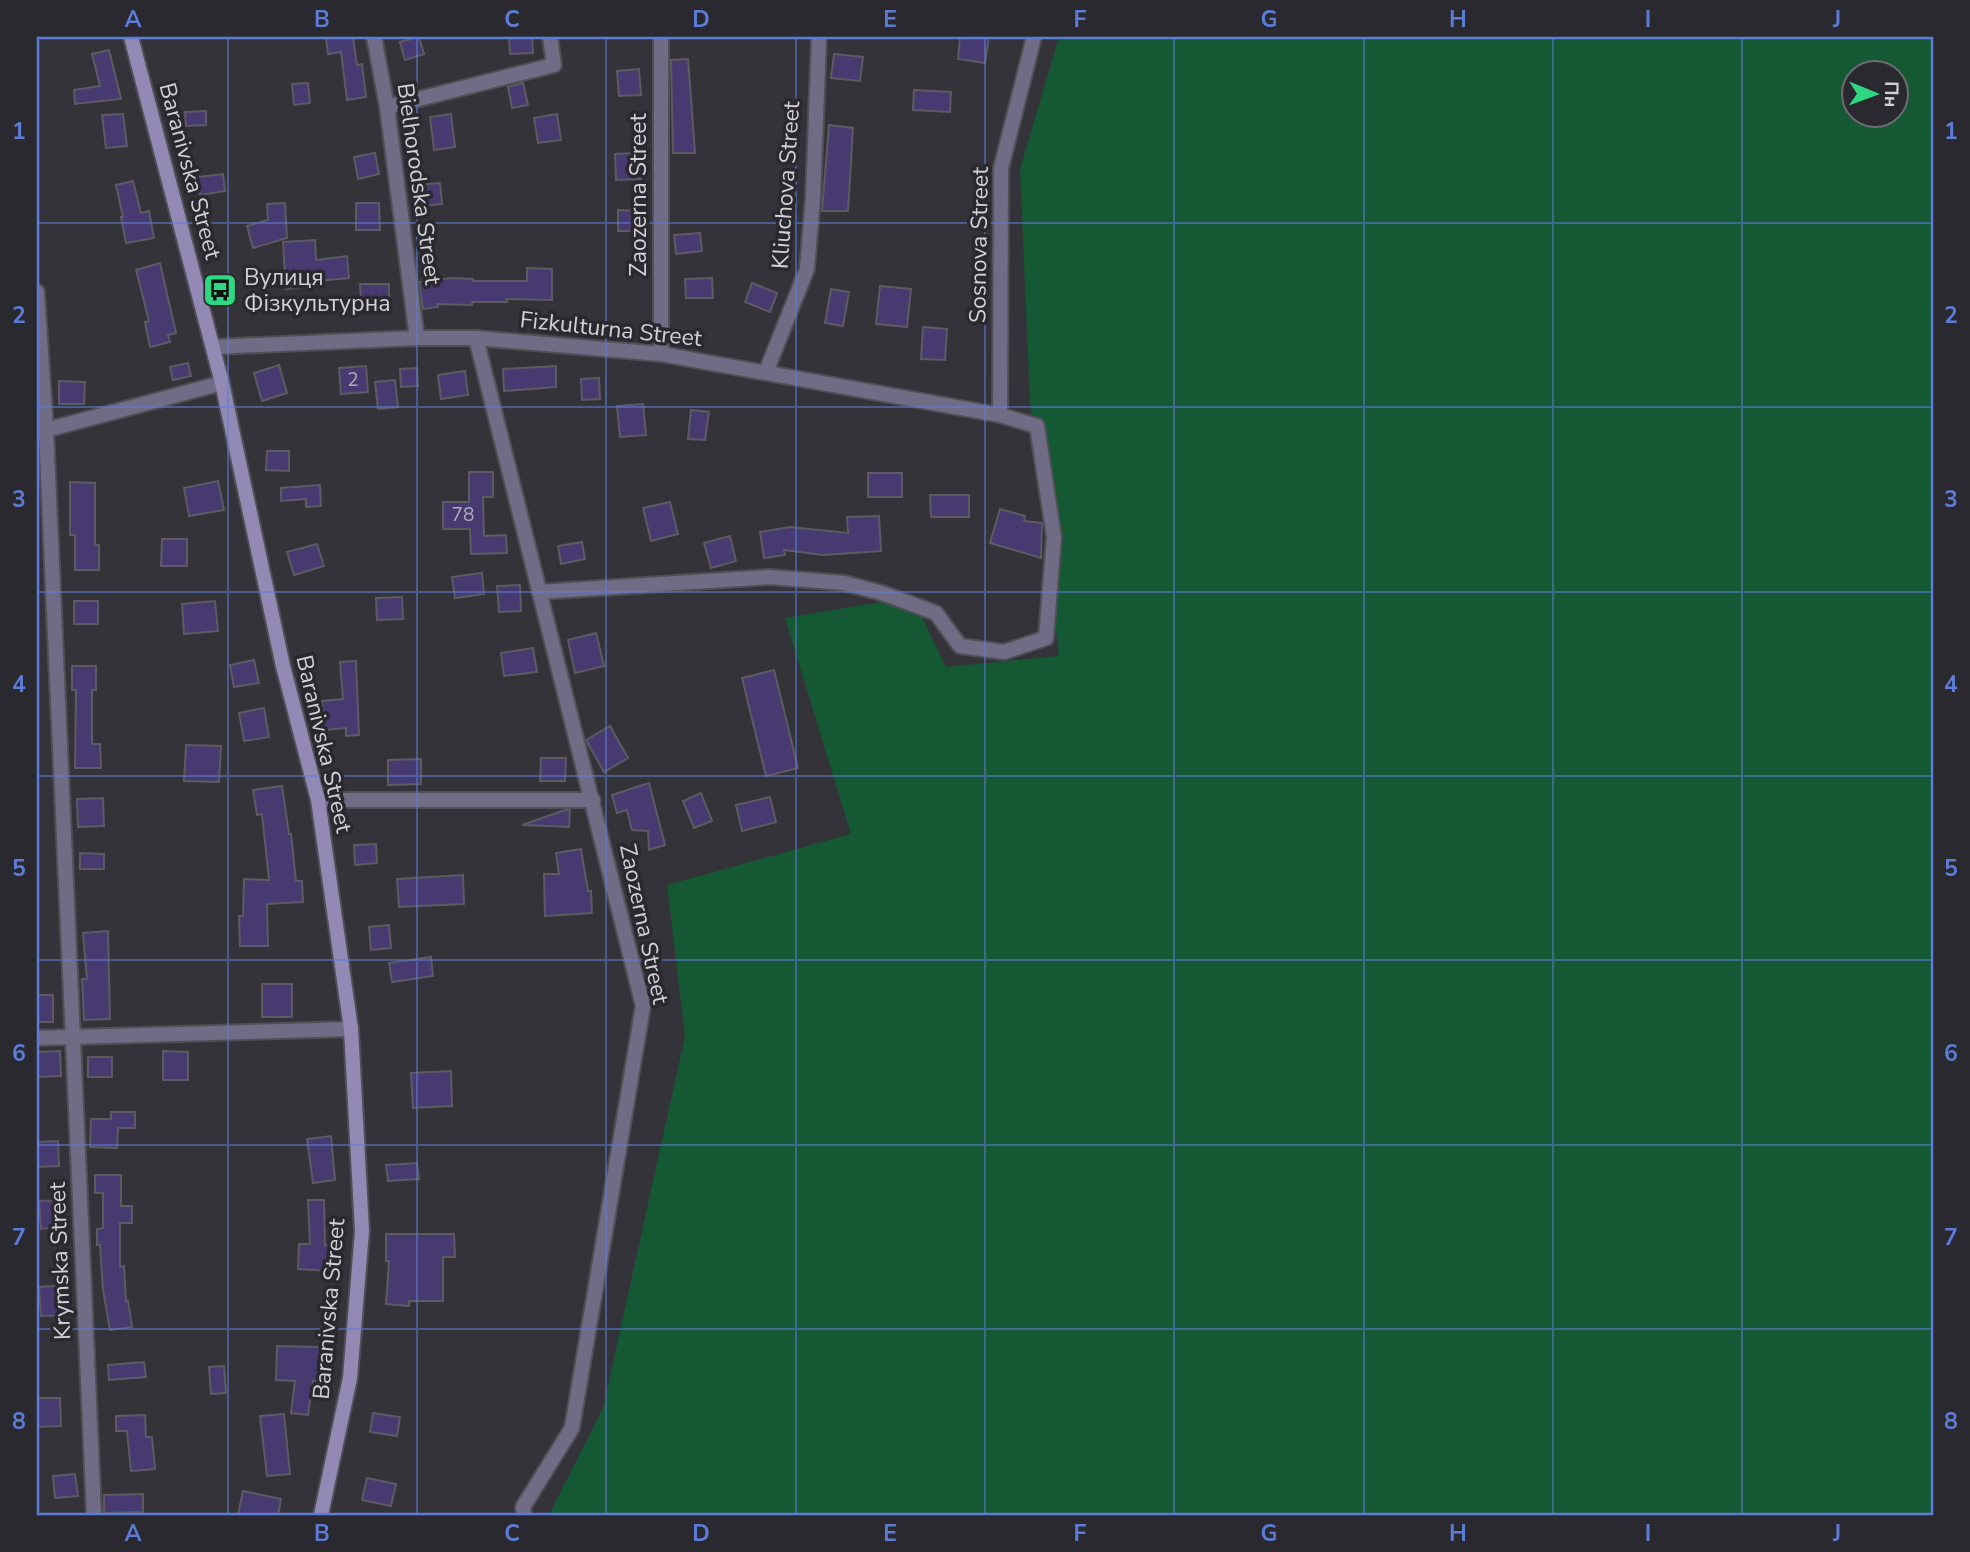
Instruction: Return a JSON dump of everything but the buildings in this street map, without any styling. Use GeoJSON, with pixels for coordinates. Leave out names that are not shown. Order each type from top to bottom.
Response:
{"type":"FeatureCollection","features":[{"type":"Feature","properties":{"kind":"main road","name":"Baranivska Street"},"geometry":{"type":"LineString","coordinates":[[131,37],[213,346],[283,666],[318,800],[351,1030],[362,1231],[350,1378],[321,1515]]}},
{"type":"Feature","properties":{"kind":"street","name":"Bielhorodska Street"},"geometry":{"type":"LineString","coordinates":[[374,37],[387,107],[417,338]]}},
{"type":"Feature","properties":{"kind":"street"},"geometry":{"type":"LineString","coordinates":[[387,107],[554,65],[550,37]]}},
{"type":"Feature","properties":{"kind":"street","name":"Zaozerna Street"},"geometry":{"type":"LineString","coordinates":[[661,37],[662,354]]}},
{"type":"Feature","properties":{"kind":"street","name":"Kliuchova Street"},"geometry":{"type":"LineString","coordinates":[[766,372],[807,269],[813,197],[819,37]]}},
{"type":"Feature","properties":{"kind":"street","name":"Sosnova Street"},"geometry":{"type":"LineString","coordinates":[[1000,415],[1001,168],[1034,37]]}},
{"type":"Feature","properties":{"kind":"street","name":"Krymska Street"},"geometry":{"type":"LineString","coordinates":[[37,292],[74,1038],[94,1515]]}},
{"type":"Feature","properties":{"kind":"street","name":"Fizkulturna Street"},"geometry":{"type":"LineString","coordinates":[[213,346],[476,338],[662,354],[1000,415],[1037,426],[1054,537],[1046,638],[1004,652],[960,646],[936,613],[882,593],[844,583],[770,577],[539,592]]}},
{"type":"Feature","properties":{"kind":"street","name":"Zaozerna Street"},"geometry":{"type":"LineString","coordinates":[[476,338],[643,1006],[572,1428],[523,1507],[524,1515]]}},
{"type":"Feature","properties":{"kind":"street"},"geometry":{"type":"LineString","coordinates":[[42,430],[222,383]]}},
{"type":"Feature","properties":{"kind":"street"},"geometry":{"type":"LineString","coordinates":[[318,800],[593,800]]}},
{"type":"Feature","properties":{"kind":"street"},"geometry":{"type":"LineString","coordinates":[[37,1038],[351,1030]]}},
{"type":"Feature","properties":{"kind":"green space"},"geometry":{"type":"Polygon","coordinates":[[[1059,37],[1933,37],[1933,1515],[549,1515],[603,1408],[685,1036],[667,885],[851,834],[785,618],[912,597],[946,667],[1059,656],[1030,402],[1020,169],[1059,37]]]}},
{"type":"Feature","properties":{"kind":"place","name":"Вулиця Фізкультурна"},"geometry":{"type":"Point","coordinates":[220,290]}}]}
